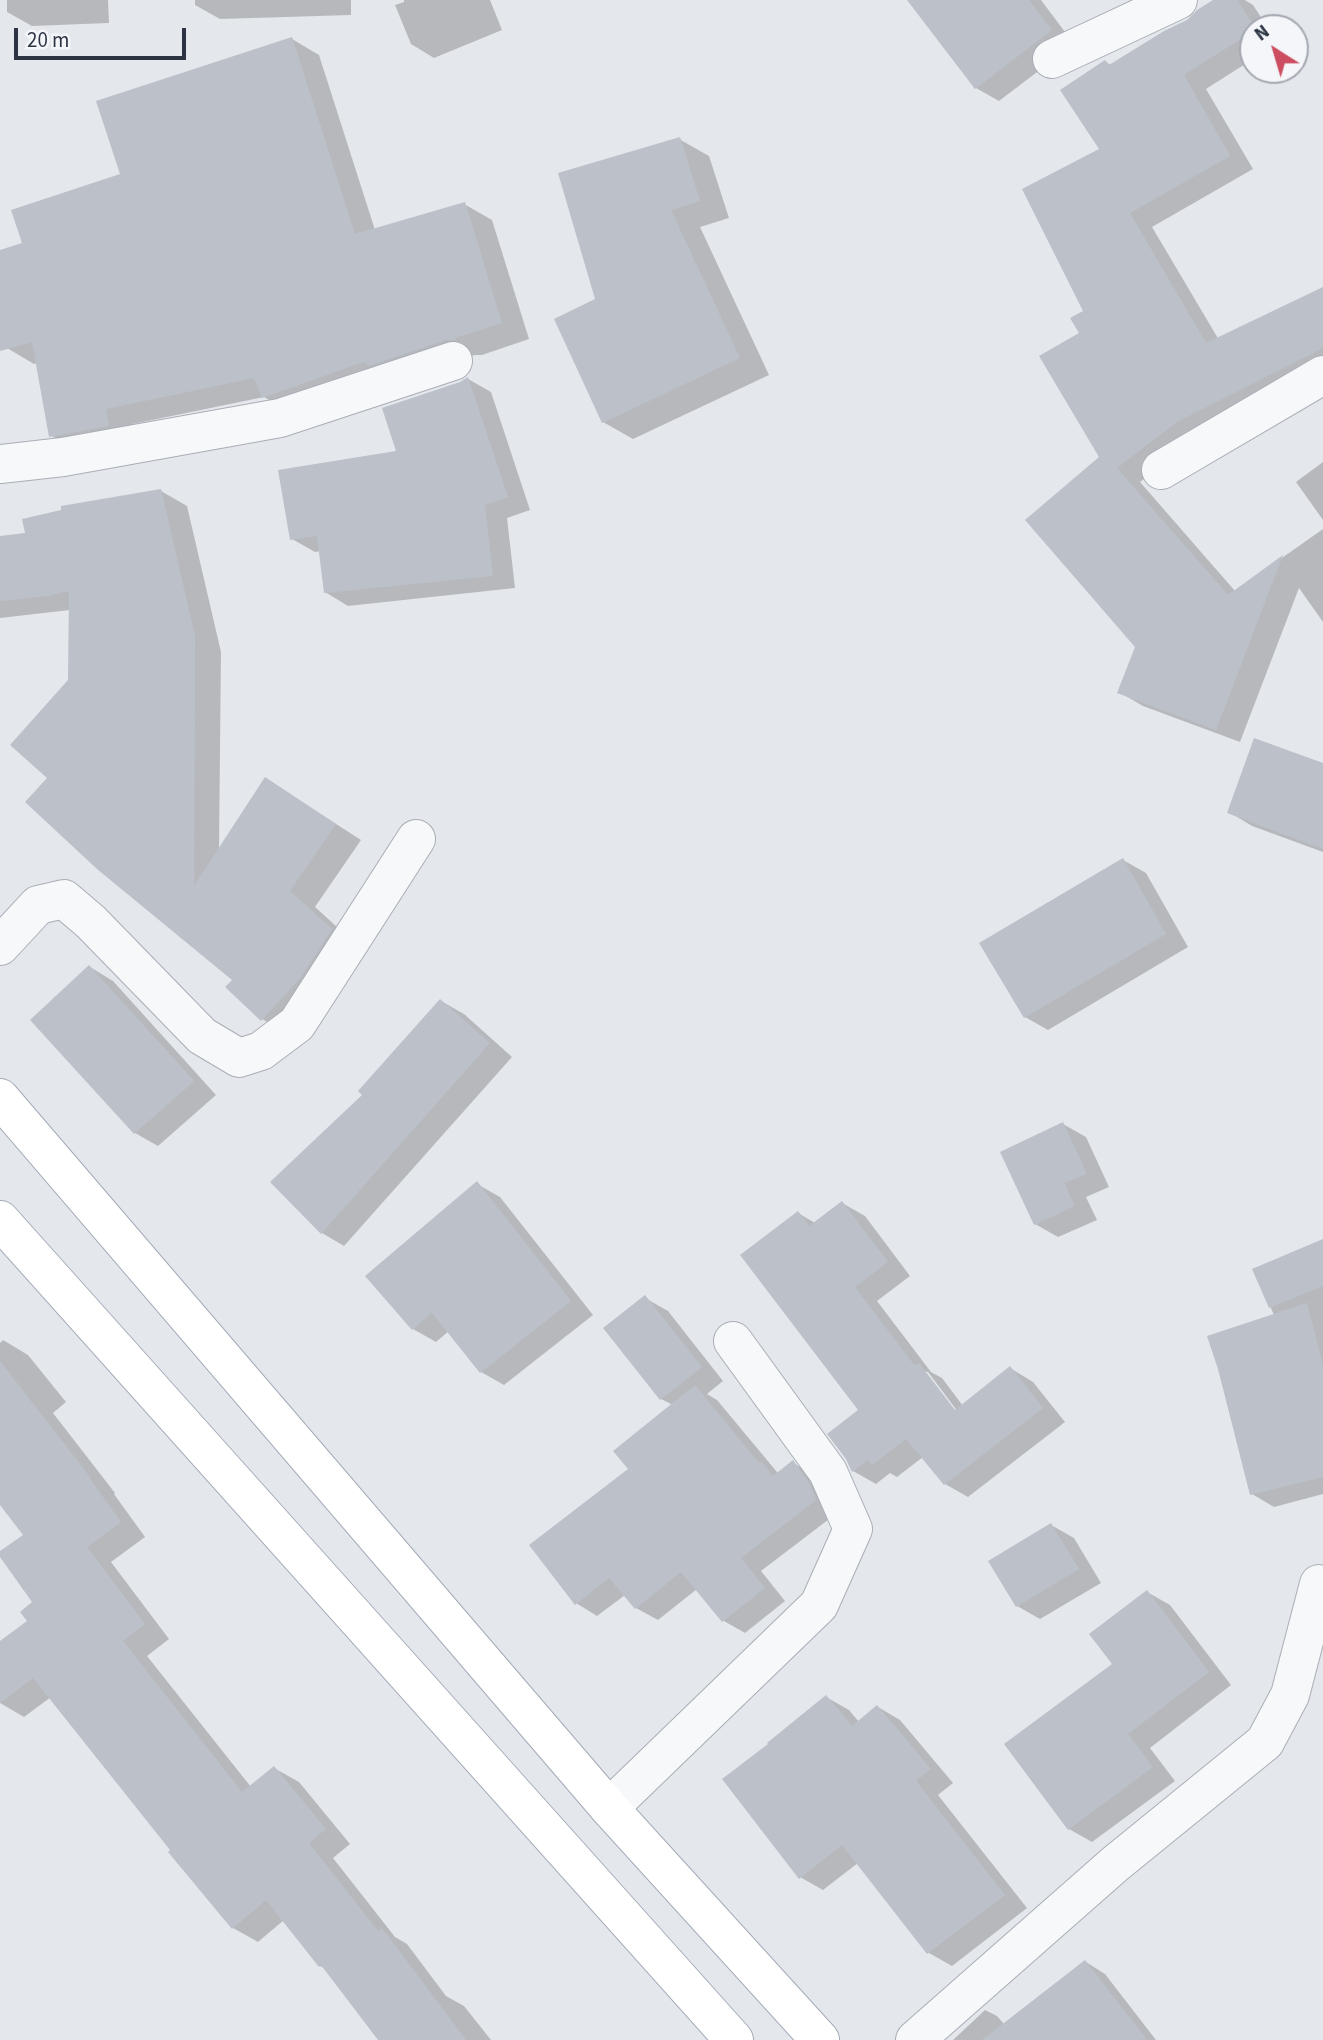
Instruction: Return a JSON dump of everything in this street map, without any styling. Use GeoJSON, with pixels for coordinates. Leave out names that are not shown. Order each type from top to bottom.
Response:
{"type":"FeatureCollection","features":[{"type":"Feature","properties":{"kind":"main road"},"geometry":{"type":"LineString","coordinates":[[0,1098],[609,1808],[820,2040]]}},
{"type":"Feature","properties":{"kind":"main road"},"geometry":{"type":"LineString","coordinates":[[0,1220],[734,2040]]}},
{"type":"Feature","properties":{"kind":"street"},"geometry":{"type":"LineString","coordinates":[[1052,59],[1178,0]]}},
{"type":"Feature","properties":{"kind":"street"},"geometry":{"type":"LineString","coordinates":[[0,464],[63,457],[280,418],[453,361]]}},
{"type":"Feature","properties":{"kind":"street"},"geometry":{"type":"LineString","coordinates":[[1161,470],[1323,375]]}},
{"type":"Feature","properties":{"kind":"street"},"geometry":{"type":"LineString","coordinates":[[0,946],[38,905],[64,899],[91,922],[202,1035],[239,1058],[261,1051],[297,1024],[416,839]]}},
{"type":"Feature","properties":{"kind":"street"},"geometry":{"type":"LineString","coordinates":[[609,1808],[819,1605],[853,1530],[828,1472],[733,1341]]}},
{"type":"Feature","properties":{"kind":"street"},"geometry":{"type":"LineString","coordinates":[[915,2040],[1115,1864],[1265,1742],[1290,1695],[1320,1584]]}},
{"type":"Feature","properties":{"kind":"building"},"geometry":{"type":"Polygon","coordinates":[[[907,0],[1029,0],[1052,30],[975,89],[907,0]]]}},
{"type":"Feature","properties":{"kind":"building"},"geometry":{"type":"Polygon","coordinates":[[[1213,0],[1237,0],[1246,14],[1239,14],[1239,40],[1184,75],[1230,156],[1130,213],[1206,343],[1323,287],[1323,348],[1177,422],[1117,468],[1228,595],[1283,555],[1216,730],[1117,693],[1135,647],[1025,520],[1099,457],[1039,356],[1079,333],[1070,318],[1083,311],[1022,189],[1099,149],[1060,90],[1105,60],[1109,65],[1187,20],[1213,0]]]}},
{"type":"Feature","properties":{"kind":"building"},"geometry":{"type":"Polygon","coordinates":[[[292,37],[355,234],[465,202],[502,323],[455,338],[456,340],[446,340],[368,366],[366,361],[262,398],[254,378],[106,409],[109,426],[49,437],[32,342],[0,351],[0,250],[22,243],[11,210],[120,174],[96,101],[292,37]]]}},
{"type":"Feature","properties":{"kind":"building"},"geometry":{"type":"Polygon","coordinates":[[[680,137],[700,201],[671,210],[740,358],[602,423],[554,319],[595,299],[558,173],[680,137]]]}},
{"type":"Feature","properties":{"kind":"building"},"geometry":{"type":"Polygon","coordinates":[[[468,377],[508,497],[485,505],[493,576],[324,593],[317,536],[290,540],[278,470],[396,451],[382,408],[468,377]]]}},
{"type":"Feature","properties":{"kind":"building"},"geometry":{"type":"Polygon","coordinates":[[[161,489],[195,636],[194,886],[265,777],[336,824],[290,891],[332,929],[301,977],[261,1021],[225,987],[232,980],[97,869],[25,802],[47,778],[10,745],[68,680],[69,591],[0,601],[0,536],[25,533],[22,519],[61,510],[61,506],[161,489]]]}},
{"type":"Feature","properties":{"kind":"building"},"geometry":{"type":"Polygon","coordinates":[[[1254,738],[1323,763],[1323,849],[1227,813],[1254,738]]]}},
{"type":"Feature","properties":{"kind":"building"},"geometry":{"type":"Polygon","coordinates":[[[1123,858],[1166,934],[1024,1018],[979,943],[1123,858]]]}},
{"type":"Feature","properties":{"kind":"building"},"geometry":{"type":"Polygon","coordinates":[[[89,965],[194,1081],[134,1134],[30,1020],[89,965]]]}},
{"type":"Feature","properties":{"kind":"building"},"geometry":{"type":"Polygon","coordinates":[[[440,999],[490,1043],[321,1234],[270,1182],[362,1095],[358,1091],[440,999]]]}},
{"type":"Feature","properties":{"kind":"building"},"geometry":{"type":"Polygon","coordinates":[[[1063,1122],[1087,1174],[1064,1183],[1075,1206],[1034,1225],[1000,1152],[1063,1122]]]}},
{"type":"Feature","properties":{"kind":"building"},"geometry":{"type":"Polygon","coordinates":[[[477,1181],[571,1301],[480,1373],[432,1313],[412,1330],[365,1276],[477,1181]]]}},
{"type":"Feature","properties":{"kind":"building"},"geometry":{"type":"Polygon","coordinates":[[[842,1201],[888,1262],[855,1287],[915,1366],[919,1363],[955,1410],[1010,1366],[1043,1408],[944,1485],[906,1439],[872,1465],[868,1460],[852,1472],[846,1459],[827,1434],[858,1410],[740,1255],[798,1211],[809,1226],[842,1201]]]}},
{"type":"Feature","properties":{"kind":"building"},"geometry":{"type":"Polygon","coordinates":[[[1323,1239],[1323,1286],[1269,1308],[1252,1269],[1323,1239]]]}},
{"type":"Feature","properties":{"kind":"building"},"geometry":{"type":"Polygon","coordinates":[[[645,1295],[702,1367],[660,1400],[603,1328],[645,1295]]]}},
{"type":"Feature","properties":{"kind":"building"},"geometry":{"type":"Polygon","coordinates":[[[1307,1303],[1323,1365],[1323,1477],[1250,1495],[1207,1336],[1307,1303]]]}},
{"type":"Feature","properties":{"kind":"building"},"geometry":{"type":"Polygon","coordinates":[[[0,1361],[91,1478],[121,1522],[87,1547],[145,1624],[123,1641],[242,1792],[274,1766],[326,1829],[309,1843],[378,1931],[382,1928],[466,2040],[378,2040],[321,1965],[319,1967],[266,1900],[232,1929],[168,1852],[170,1850],[33,1678],[0,1703],[0,1641],[27,1621],[20,1612],[32,1602],[0,1557],[0,1551],[23,1535],[0,1505],[0,1361]]]}},
{"type":"Feature","properties":{"kind":"building"},"geometry":{"type":"Polygon","coordinates":[[[695,1385],[759,1463],[762,1462],[773,1476],[793,1460],[809,1483],[816,1500],[741,1558],[765,1588],[722,1622],[681,1572],[635,1609],[609,1578],[575,1605],[529,1545],[628,1469],[613,1451],[695,1385]]]}},
{"type":"Feature","properties":{"kind":"building"},"geometry":{"type":"Polygon","coordinates":[[[1051,1523],[1079,1569],[1016,1607],[988,1561],[1051,1523]]]}},
{"type":"Feature","properties":{"kind":"building"},"geometry":{"type":"Polygon","coordinates":[[[1147,1590],[1209,1672],[1128,1734],[1153,1767],[1068,1830],[1004,1744],[1112,1664],[1089,1634],[1147,1590]]]}},
{"type":"Feature","properties":{"kind":"building"},"geometry":{"type":"Polygon","coordinates":[[[826,1695],[852,1726],[877,1705],[931,1769],[916,1781],[1005,1895],[927,1954],[842,1845],[799,1879],[722,1779],[826,1695]]]}},
{"type":"Feature","properties":{"kind":"building"},"geometry":{"type":"Polygon","coordinates":[[[1085,1960],[1147,2040],[982,2040],[1085,1960]]]}}]}
